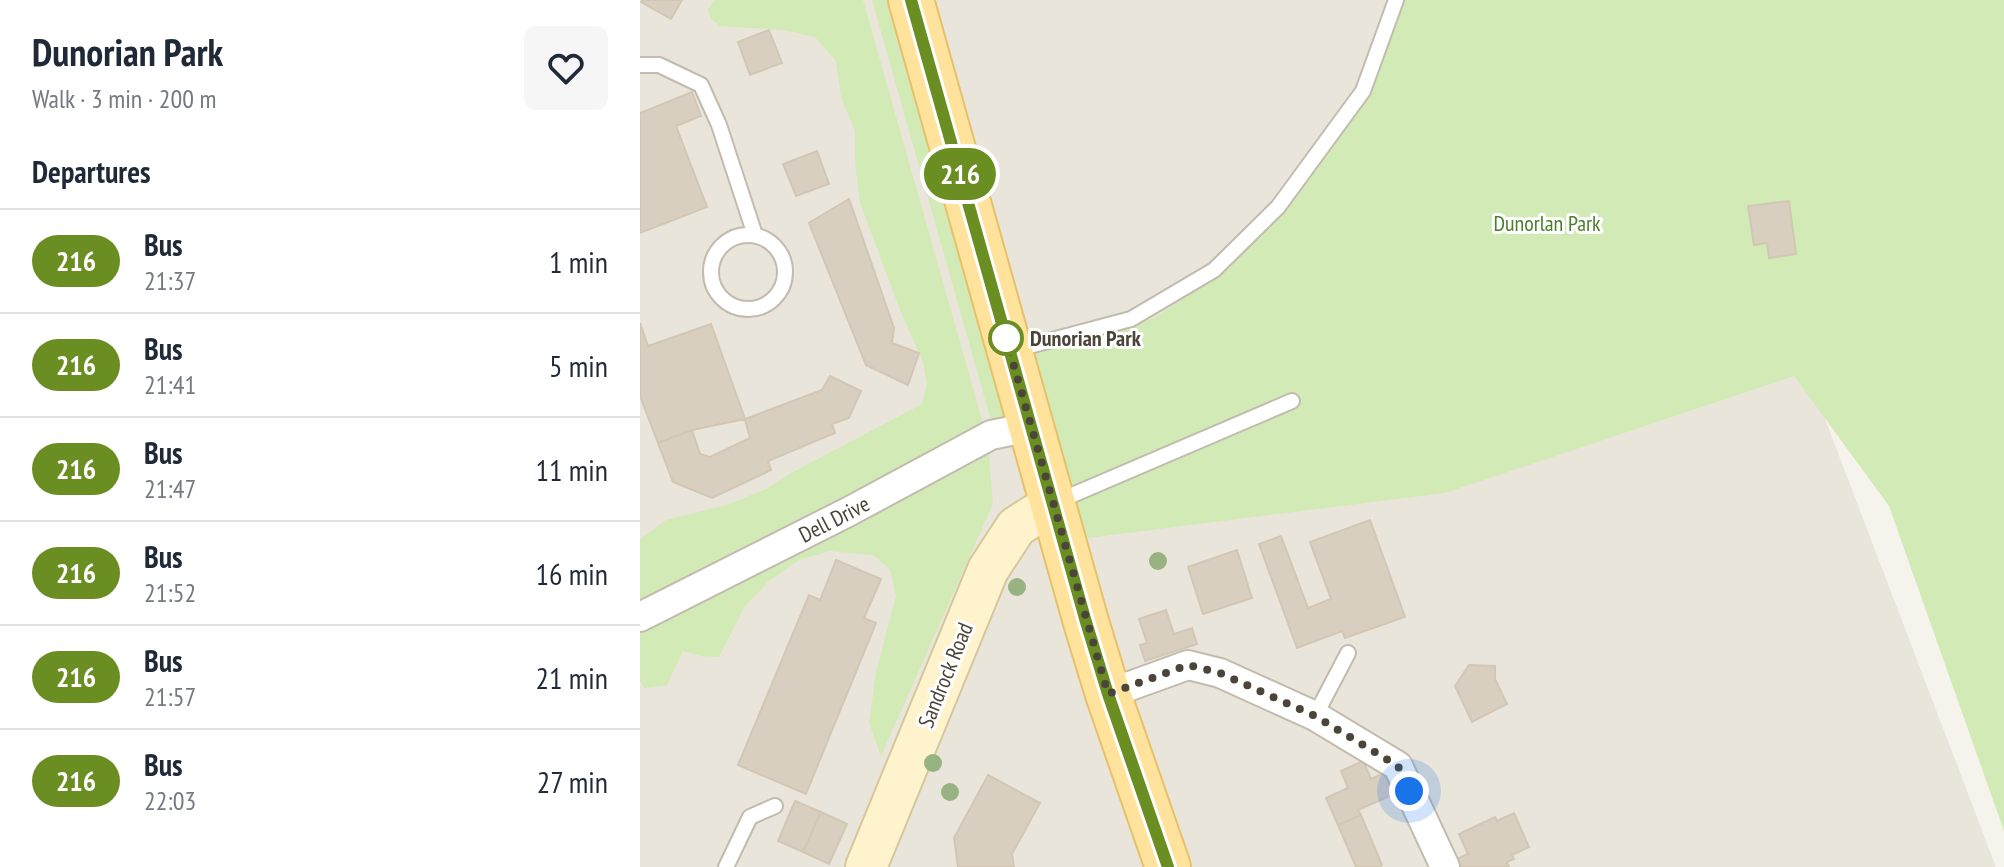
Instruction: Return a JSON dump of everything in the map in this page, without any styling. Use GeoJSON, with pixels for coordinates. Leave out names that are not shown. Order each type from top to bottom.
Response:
{"type":"FeatureCollection","features":[{"type":"Feature","properties":{"kind":"main road"},"geometry":{"type":"LineString","coordinates":[[911,0],[1108,694],[1168,867]]}},
{"type":"Feature","properties":{"kind":"street","name":"Dell Drive"},"geometry":{"type":"LineString","coordinates":[[640,617],[848,512],[991,435],[1030,427]]}},
{"type":"Feature","properties":{"kind":"street","name":"Sandrock Road"},"geometry":{"type":"LineString","coordinates":[[866,867],[988,570],[1016,527],[1052,504]]}},
{"type":"Feature","properties":{"kind":"street"},"geometry":{"type":"LineString","coordinates":[[1108,694],[1188,665],[1220,673],[1315,716],[1398,766],[1445,867]]}},
{"type":"Feature","properties":{"kind":"lane"},"geometry":{"type":"LineString","coordinates":[[1009,351],[1131,319],[1214,270],[1278,207],[1363,91],[1396,0]]}},
{"type":"Feature","properties":{"kind":"lane"},"geometry":{"type":"LineString","coordinates":[[640,65],[659,65],[701,85],[719,125],[755,235]]}},
{"type":"Feature","properties":{"kind":"lane"},"geometry":{"type":"LineString","coordinates":[[755,235],[768,239],[783,257],[783,283],[771,301],[759,307],[740,308],[719,295],[713,284],[713,257],[723,243],[755,235]]}},
{"type":"Feature","properties":{"kind":"lane"},"geometry":{"type":"LineString","coordinates":[[1052,504],[1292,401]]}},
{"type":"Feature","properties":{"kind":"lane"},"geometry":{"type":"LineString","coordinates":[[1315,716],[1348,653]]}},
{"type":"Feature","properties":{"kind":"lane"},"geometry":{"type":"LineString","coordinates":[[726,867],[750,817],[775,806]]}},
{"type":"Feature","properties":{"kind":"shaded area"},"geometry":{"type":"Polygon","coordinates":[[[640,0],[1694,0],[1756,238],[1996,867],[640,867],[640,0]]]}},
{"type":"Feature","properties":{"kind":"green space"},"geometry":{"type":"Polygon","coordinates":[[[714,0],[863,0],[988,441],[993,504],[881,756],[869,723],[876,672],[896,596],[890,570],[873,555],[830,551],[799,560],[768,582],[745,606],[719,657],[683,651],[667,685],[644,688],[640,681],[640,539],[666,520],[730,504],[768,488],[922,404],[927,384],[923,362],[860,203],[855,131],[841,97],[836,61],[815,37],[784,30],[720,26],[711,19],[708,10],[714,0]]]}},
{"type":"Feature","properties":{"kind":"green space"},"geometry":{"type":"Polygon","coordinates":[[[872,0],[891,0],[1014,427],[994,431],[872,0]]]}},
{"type":"Feature","properties":{"kind":"green space","name":"Dunorlan Park"},"geometry":{"type":"Polygon","coordinates":[[[1398,0],[2004,0],[2004,831],[1889,506],[1794,376],[1445,493],[1080,539],[1026,357],[1154,318],[1216,277],[1345,128],[1393,25],[1398,0]]]}},
{"type":"Feature","properties":{"kind":"building"},"geometry":{"type":"Polygon","coordinates":[[[642,0],[682,0],[671,19],[642,0]]]}},
{"type":"Feature","properties":{"kind":"building"},"geometry":{"type":"Polygon","coordinates":[[[769,30],[782,63],[750,75],[738,42],[769,30]]]}},
{"type":"Feature","properties":{"kind":"building"},"geometry":{"type":"Polygon","coordinates":[[[692,92],[701,116],[676,126],[707,207],[640,233],[640,113],[692,92]]]}},
{"type":"Feature","properties":{"kind":"building"},"geometry":{"type":"Polygon","coordinates":[[[817,151],[829,184],[796,196],[783,164],[817,151]]]}},
{"type":"Feature","properties":{"kind":"building"},"geometry":{"type":"Polygon","coordinates":[[[849,199],[894,328],[892,343],[919,353],[908,385],[866,365],[809,223],[849,199]]]}},
{"type":"Feature","properties":{"kind":"building"},"geometry":{"type":"Polygon","coordinates":[[[1789,201],[1796,254],[1769,258],[1767,243],[1754,245],[1748,206],[1789,201]]]}},
{"type":"Feature","properties":{"kind":"building"},"geometry":{"type":"Polygon","coordinates":[[[640,323],[648,346],[711,324],[745,419],[692,430],[658,443],[640,396],[640,323]]]}},
{"type":"Feature","properties":{"kind":"building"},"geometry":{"type":"Polygon","coordinates":[[[830,376],[861,391],[849,418],[832,424],[835,433],[768,461],[771,470],[712,498],[673,482],[658,443],[692,430],[700,454],[710,457],[750,438],[745,419],[822,390],[830,376]]]}},
{"type":"Feature","properties":{"kind":"building"},"geometry":{"type":"Polygon","coordinates":[[[1370,520],[1405,617],[1345,638],[1342,631],[1297,648],[1259,544],[1281,536],[1308,608],[1331,599],[1310,542],[1370,520]]]}},
{"type":"Feature","properties":{"kind":"building"},"geometry":{"type":"Polygon","coordinates":[[[1237,550],[1252,598],[1203,614],[1188,567],[1237,550]]]}},
{"type":"Feature","properties":{"kind":"building"},"geometry":{"type":"Polygon","coordinates":[[[836,560],[881,579],[864,618],[876,623],[806,794],[738,765],[809,595],[820,600],[836,560]]]}},
{"type":"Feature","properties":{"kind":"building"},"geometry":{"type":"Polygon","coordinates":[[[1166,610],[1174,634],[1192,628],[1197,644],[1145,661],[1140,645],[1147,643],[1139,619],[1166,610]]]}},
{"type":"Feature","properties":{"kind":"building"},"geometry":{"type":"Polygon","coordinates":[[[1469,665],[1495,666],[1495,679],[1507,704],[1472,722],[1455,686],[1469,665]]]}},
{"type":"Feature","properties":{"kind":"building"},"geometry":{"type":"Polygon","coordinates":[[[1363,761],[1371,779],[1384,773],[1394,794],[1358,810],[1361,815],[1338,825],[1326,798],[1348,788],[1341,771],[1363,761]]]}},
{"type":"Feature","properties":{"kind":"building"},"geometry":{"type":"Polygon","coordinates":[[[988,775],[1040,803],[1012,854],[1014,867],[958,867],[954,838],[988,775]]]}},
{"type":"Feature","properties":{"kind":"building"},"geometry":{"type":"Polygon","coordinates":[[[795,801],[821,812],[803,852],[778,841],[795,801]]]}},
{"type":"Feature","properties":{"kind":"building"},"geometry":{"type":"Polygon","coordinates":[[[821,812],[847,824],[829,864],[803,852],[821,812]]]}},
{"type":"Feature","properties":{"kind":"building"},"geometry":{"type":"Polygon","coordinates":[[[1514,813],[1529,847],[1512,855],[1514,859],[1507,862],[1509,867],[1452,867],[1450,862],[1468,854],[1459,834],[1495,817],[1497,821],[1514,813]]]}},
{"type":"Feature","properties":{"kind":"building"},"geometry":{"type":"Polygon","coordinates":[[[1361,815],[1382,865],[1378,867],[1356,867],[1338,825],[1361,815]]]}},
{"type":"Feature","properties":{"kind":"bus line","name":"216"},"geometry":{"type":"LineString","coordinates":[[911,0],[1086,622],[1168,867]]}},
{"type":"Feature","properties":{"kind":"place","name":"Dunorian Park"},"geometry":{"type":"Point","coordinates":[1006,338]}},
{"type":"Feature","properties":{"kind":"route"},"geometry":{"type":"LineString","coordinates":[[1006,338],[1108,694],[1188,665],[1220,673],[1315,716],[1398,766],[1409,791]]}}]}
